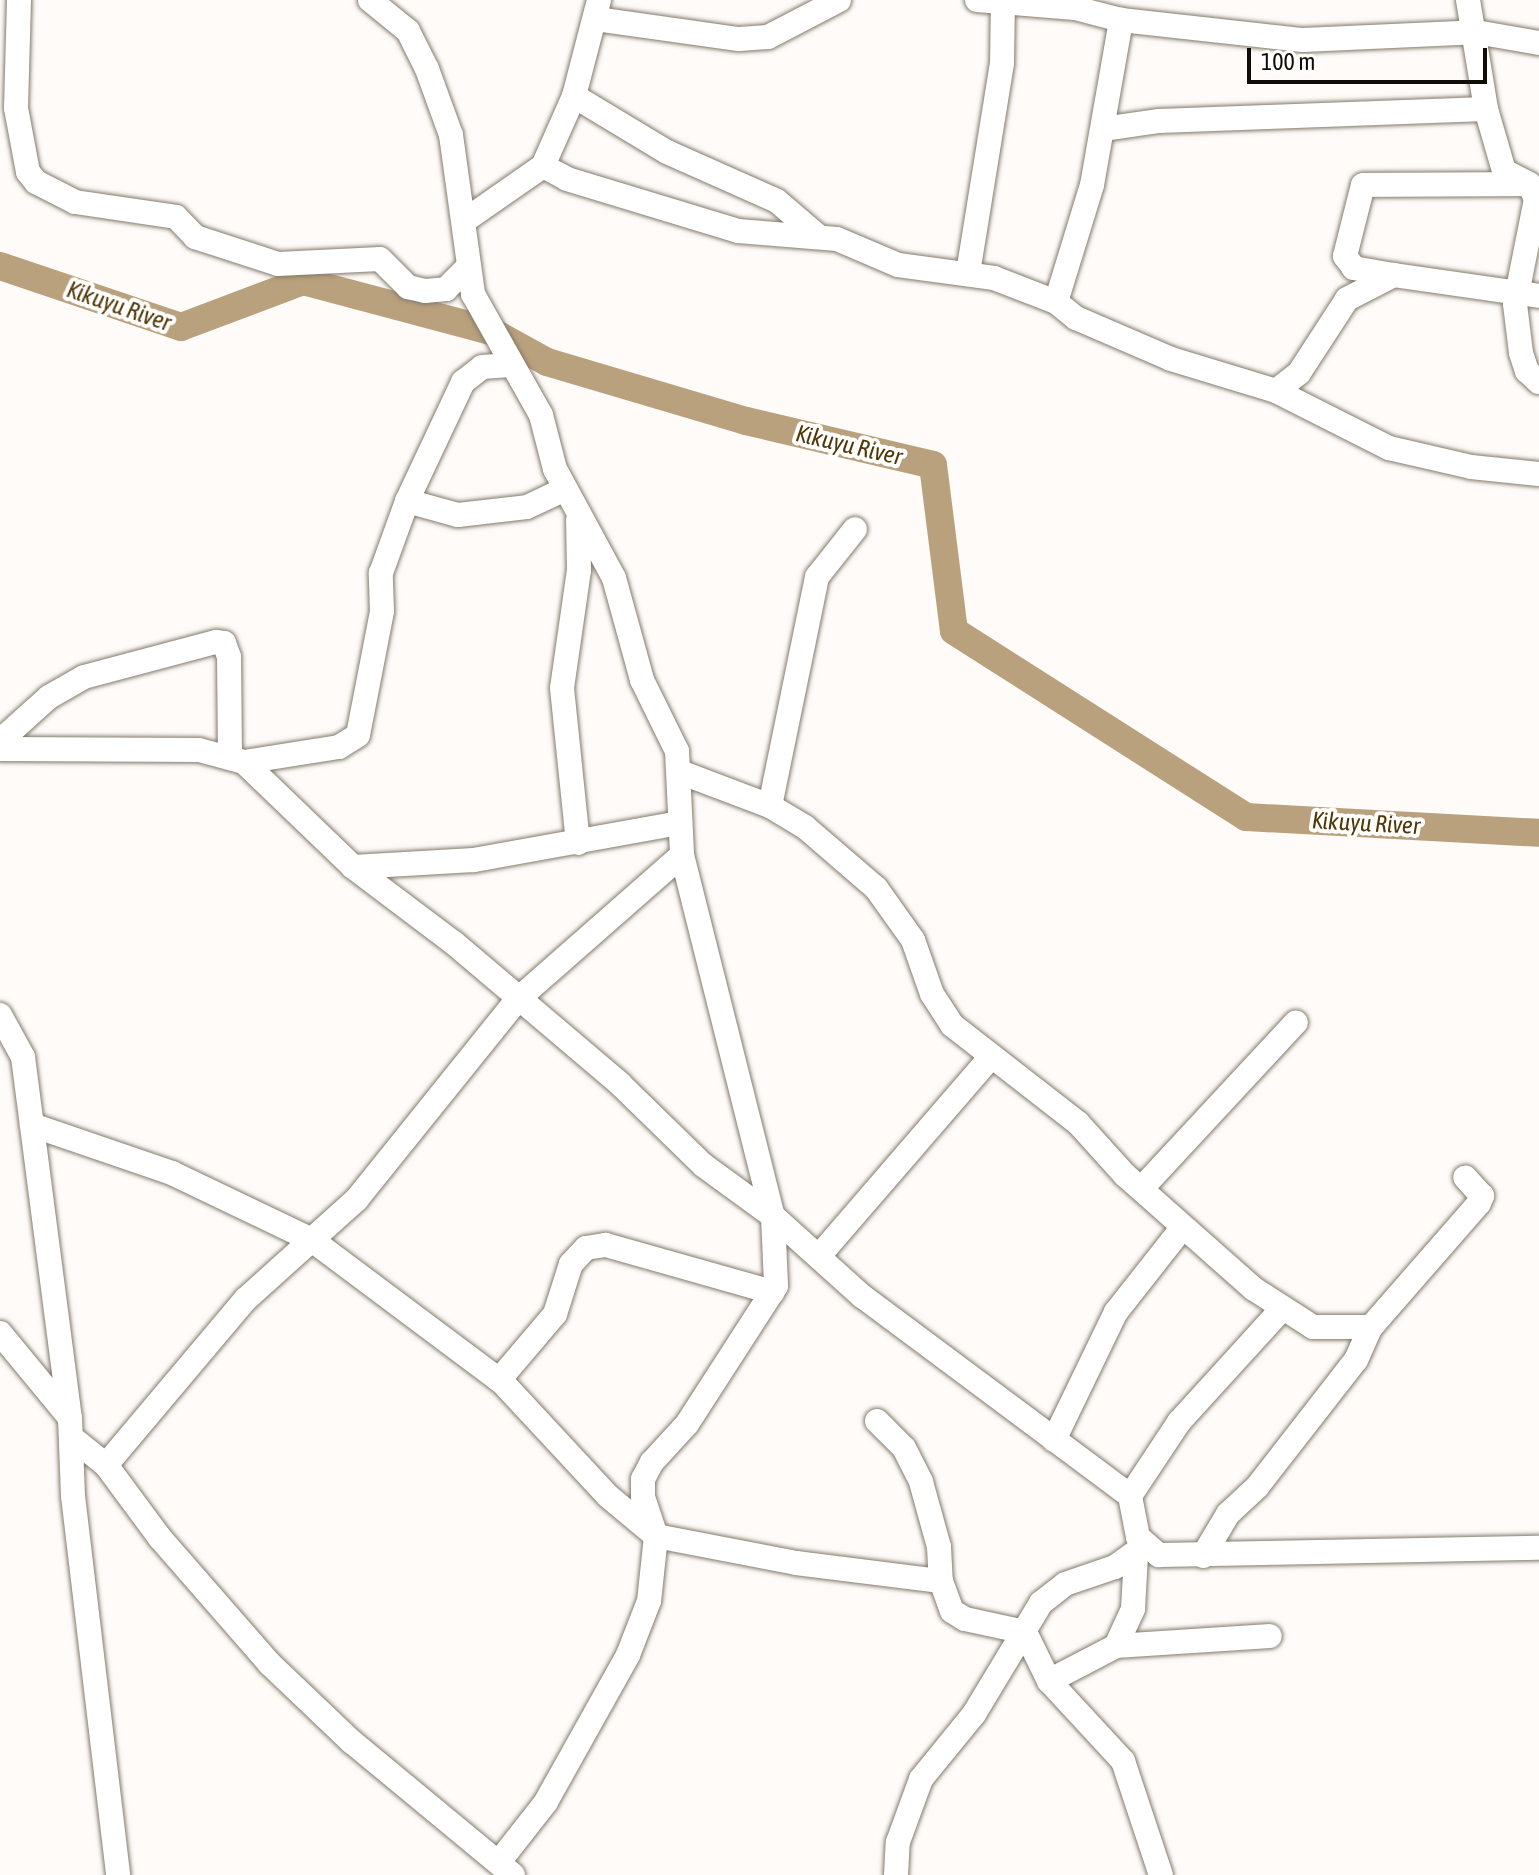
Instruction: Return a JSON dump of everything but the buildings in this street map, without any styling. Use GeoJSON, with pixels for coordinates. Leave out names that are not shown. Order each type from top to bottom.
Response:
{"type":"FeatureCollection","features":[{"type":"Feature","properties":{"kind":"street"},"geometry":{"type":"LineString","coordinates":[[19,0],[16,108],[24,156],[36,182],[75,202],[170,215],[195,237],[278,264],[380,259],[408,287],[425,291],[446,289],[467,268]]}},
{"type":"Feature","properties":{"kind":"street"},"geometry":{"type":"LineString","coordinates":[[370,0],[408,31],[427,69],[451,135],[473,294],[510,365],[541,415],[565,489],[614,578],[642,680],[672,736],[680,772],[682,855],[773,1216],[774,1289]]}},
{"type":"Feature","properties":{"kind":"street"},"geometry":{"type":"LineString","coordinates":[[464,221],[543,166],[574,96],[597,10],[739,39],[768,37],[839,0]]}},
{"type":"Feature","properties":{"kind":"street"},"geometry":{"type":"LineString","coordinates":[[977,0],[1075,8],[1121,20],[1303,40],[1476,32],[1539,43]]}},
{"type":"Feature","properties":{"kind":"street"},"geometry":{"type":"LineString","coordinates":[[1468,0],[1476,32],[1486,109],[1504,171],[1529,184],[1536,199],[1521,353],[1527,371],[1539,382]]}},
{"type":"Feature","properties":{"kind":"street"},"geometry":{"type":"LineString","coordinates":[[968,273],[1002,63],[1003,2]]}},
{"type":"Feature","properties":{"kind":"street"},"geometry":{"type":"LineString","coordinates":[[1056,302],[1103,129],[1111,53],[1121,20]]}},
{"type":"Feature","properties":{"kind":"street"},"geometry":{"type":"LineString","coordinates":[[574,96],[667,152],[777,201],[818,236]]}},
{"type":"Feature","properties":{"kind":"street"},"geometry":{"type":"LineString","coordinates":[[1103,129],[1159,121],[1486,109]]}},
{"type":"Feature","properties":{"kind":"street"},"geometry":{"type":"LineString","coordinates":[[543,166],[567,179],[738,231],[818,236],[898,265],[968,273],[1056,302],[1076,318],[1171,359],[1276,391],[1389,448],[1471,467],[1539,474]]}},
{"type":"Feature","properties":{"kind":"street"},"geometry":{"type":"LineString","coordinates":[[1528,294],[1354,268],[1345,256],[1363,185],[1529,184]]}},
{"type":"Feature","properties":{"kind":"street"},"geometry":{"type":"LineString","coordinates":[[1276,391],[1299,373],[1347,299],[1394,275]]}},
{"type":"Feature","properties":{"kind":"street"},"geometry":{"type":"LineString","coordinates":[[0,749],[237,758],[339,747],[358,735],[382,611],[381,573],[407,501],[463,382],[482,367],[510,365]]}},
{"type":"Feature","properties":{"kind":"street"},"geometry":{"type":"LineString","coordinates":[[407,501],[458,515],[527,507],[565,489]]}},
{"type":"Feature","properties":{"kind":"street"},"geometry":{"type":"LineString","coordinates":[[578,515],[578,582],[562,688],[578,843]]}},
{"type":"Feature","properties":{"kind":"street"},"geometry":{"type":"LineString","coordinates":[[770,806],[817,577],[855,529]]}},
{"type":"Feature","properties":{"kind":"street"},"geometry":{"type":"LineString","coordinates":[[0,741],[49,697],[84,677],[216,642],[224,643],[229,657],[237,758],[353,867],[620,1084],[703,1165],[773,1216],[862,1296],[1130,1496],[1140,1550],[1133,1609],[1116,1646]]}},
{"type":"Feature","properties":{"kind":"street"},"geometry":{"type":"LineString","coordinates":[[680,772],[770,806],[805,827],[876,888],[913,940],[941,1013],[990,1058],[1088,1132],[1183,1227],[1281,1310],[1313,1327],[1371,1327]]}},
{"type":"Feature","properties":{"kind":"street"},"geometry":{"type":"LineString","coordinates":[[353,867],[474,860],[679,823]]}},
{"type":"Feature","properties":{"kind":"street"},"geometry":{"type":"LineString","coordinates":[[106,1465],[246,1299],[312,1240],[394,1156],[518,999],[682,855]]}},
{"type":"Feature","properties":{"kind":"street"},"geometry":{"type":"LineString","coordinates":[[0,1015],[23,1057],[70,1428],[73,1496],[118,1875]]}},
{"type":"Feature","properties":{"kind":"street"},"geometry":{"type":"LineString","coordinates":[[1142,1188],[1296,1022]]}},
{"type":"Feature","properties":{"kind":"street"},"geometry":{"type":"LineString","coordinates":[[0,1333],[70,1428],[106,1465],[160,1538],[270,1664],[352,1742],[506,1868],[628,1655],[649,1601],[656,1536],[643,1497],[643,1479],[652,1462],[687,1424],[774,1289],[814,1252],[990,1058]]}},
{"type":"Feature","properties":{"kind":"street"},"geometry":{"type":"LineString","coordinates":[[32,1125],[172,1173],[312,1240],[499,1380],[608,1496],[656,1536],[796,1563],[941,1581]]}},
{"type":"Feature","properties":{"kind":"street"},"geometry":{"type":"LineString","coordinates":[[1203,1556],[1228,1514],[1257,1487],[1356,1360],[1371,1327],[1479,1203],[1482,1196],[1465,1177]]}},
{"type":"Feature","properties":{"kind":"street"},"geometry":{"type":"LineString","coordinates":[[1054,1440],[1116,1312],[1183,1227]]}},
{"type":"Feature","properties":{"kind":"street"},"geometry":{"type":"LineString","coordinates":[[499,1380],[555,1314],[571,1264],[586,1248],[606,1245],[774,1289]]}},
{"type":"Feature","properties":{"kind":"street"},"geometry":{"type":"LineString","coordinates":[[1130,1496],[1179,1422],[1281,1310]]}},
{"type":"Feature","properties":{"kind":"street"},"geometry":{"type":"LineString","coordinates":[[877,1421],[904,1448],[921,1482],[939,1547],[941,1581],[952,1611],[965,1619],[1025,1632]]}},
{"type":"Feature","properties":{"kind":"street"},"geometry":{"type":"LineString","coordinates":[[896,1875],[898,1842],[921,1779],[974,1714],[1051,1593],[1140,1550],[1159,1555],[1203,1556],[1539,1548]]}},
{"type":"Feature","properties":{"kind":"street"},"geometry":{"type":"LineString","coordinates":[[1025,1632],[1049,1681],[1123,1761],[1161,1875]]}},
{"type":"Feature","properties":{"kind":"street"},"geometry":{"type":"LineString","coordinates":[[1049,1681],[1116,1646],[1270,1636]]}},
{"type":"Feature","properties":{"kind":"waterway","name":"Kikuyu River"},"geometry":{"type":"LineString","coordinates":[[0,266],[181,327],[303,281],[491,331],[547,362],[746,421],[933,465],[954,631],[1246,817],[1539,833]]}}]}
